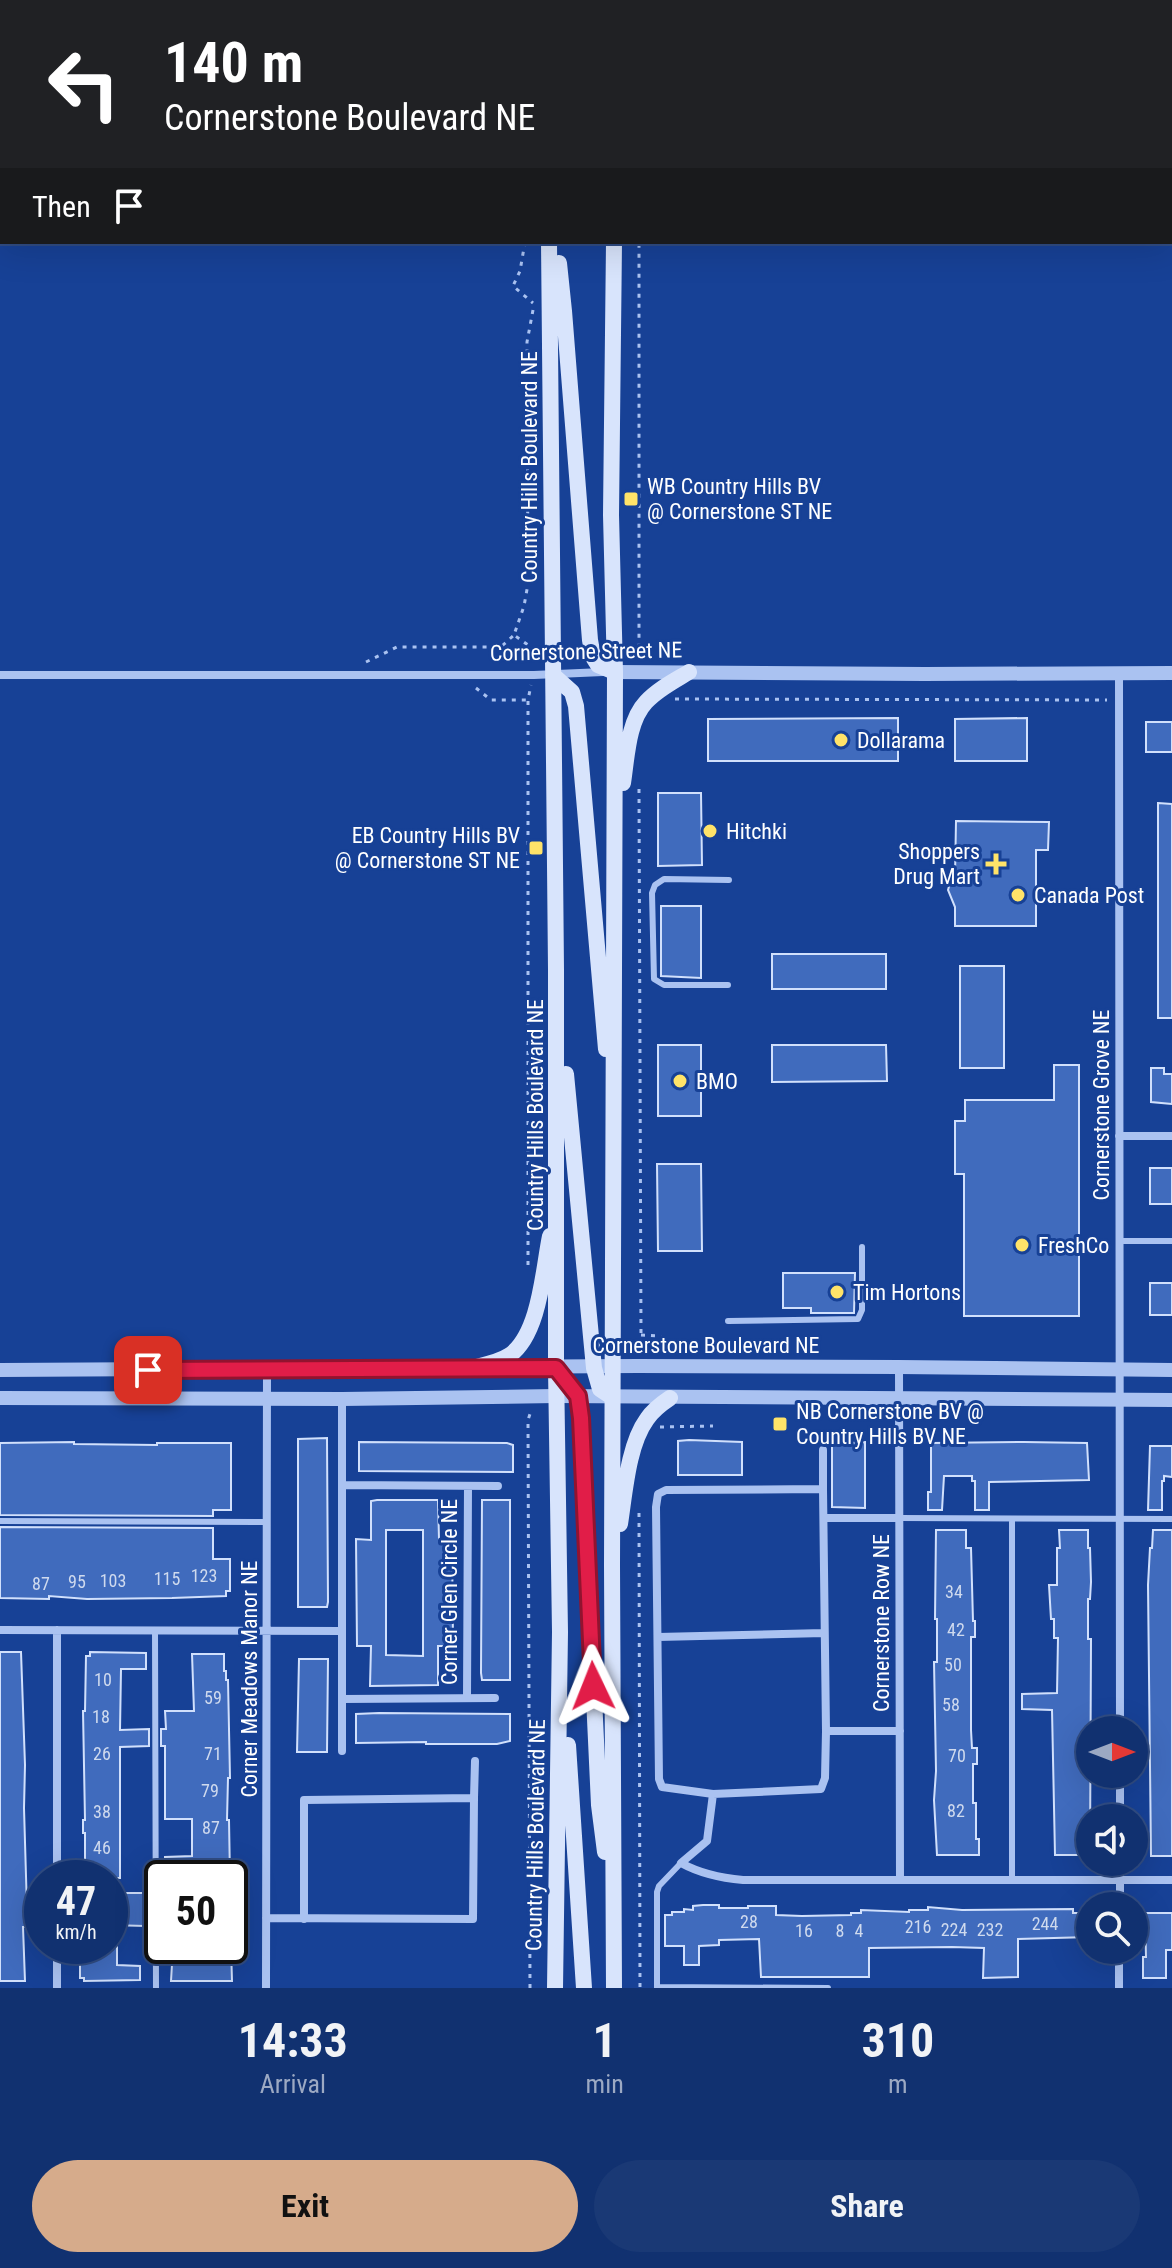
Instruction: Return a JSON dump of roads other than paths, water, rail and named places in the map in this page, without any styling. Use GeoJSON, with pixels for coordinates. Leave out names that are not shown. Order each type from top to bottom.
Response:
{"type":"FeatureCollection","features":[{"type":"Feature","properties":{"kind":"main road","name":"Country Hills Boulevard NE"},"geometry":{"type":"LineString","coordinates":[[549,244],[560,1632],[555,1988]]}},
{"type":"Feature","properties":{"kind":"main road"},"geometry":{"type":"LineString","coordinates":[[556,244],[566,326],[590,640],[598,665],[615,672]]}},
{"type":"Feature","properties":{"kind":"main road"},"geometry":{"type":"LineString","coordinates":[[614,244],[611,515],[615,672],[612,1367],[614,1988]]}},
{"type":"Feature","properties":{"kind":"main road"},"geometry":{"type":"LineString","coordinates":[[614,848],[637,715],[659,691],[689,672]]}},
{"type":"Feature","properties":{"kind":"main road"},"geometry":{"type":"LineString","coordinates":[[553,675],[572,692],[576,706],[603,1034],[614,1094]]}},
{"type":"Feature","properties":{"kind":"main road"},"geometry":{"type":"LineString","coordinates":[[556,969],[594,1368],[600,1389],[612,1397]]}},
{"type":"Feature","properties":{"kind":"main road"},"geometry":{"type":"LineString","coordinates":[[468,1369],[497,1362],[510,1355],[524,1340],[536,1307],[557,1195]]}},
{"type":"Feature","properties":{"kind":"main road"},"geometry":{"type":"LineString","coordinates":[[556,1368],[578,1396],[581,1418],[599,1805],[614,1921]]}},
{"type":"Feature","properties":{"kind":"main road"},"geometry":{"type":"LineString","coordinates":[[612,1565],[632,1458],[644,1422],[656,1407],[670,1398]]}},
{"type":"Feature","properties":{"kind":"main road"},"geometry":{"type":"LineString","coordinates":[[560,1632],[584,1988]]}},
{"type":"Feature","properties":{"kind":"main road"},"geometry":{"type":"LineString","coordinates":[[549,1988],[556,1953]]}},
{"type":"Feature","properties":{"kind":"street","name":"Cornerstone Grove NE"},"geometry":{"type":"LineString","coordinates":[[1119,673],[1120,1716]]}},
{"type":"Feature","properties":{"kind":"street","name":"Cornerstone Street NE"},"geometry":{"type":"LineString","coordinates":[[0,675],[1172,673]]}},
{"type":"Feature","properties":{"kind":"street"},"geometry":{"type":"LineString","coordinates":[[1119,1136],[1172,1136]]}},
{"type":"Feature","properties":{"kind":"street","name":"Cornerstone Boulevard NE"},"geometry":{"type":"LineString","coordinates":[[0,1370],[638,1366],[1172,1370]]}},
{"type":"Feature","properties":{"kind":"street","name":"Cornerstone Row NE"},"geometry":{"type":"LineString","coordinates":[[899,1367],[900,1879]]}},
{"type":"Feature","properties":{"kind":"street","name":"Corner Meadows Manor NE"},"geometry":{"type":"LineString","coordinates":[[266,1988],[267,1370]]}},
{"type":"Feature","properties":{"kind":"street"},"geometry":{"type":"LineString","coordinates":[[0,1398],[578,1396],[1172,1400]]}},
{"type":"Feature","properties":{"kind":"street"},"geometry":{"type":"LineString","coordinates":[[342,1399],[342,1751]]}},
{"type":"Feature","properties":{"kind":"street"},"geometry":{"type":"LineString","coordinates":[[823,1450],[826,1731],[825,1778],[821,1789],[713,1794],[662,1787],[659,1779],[658,1494],[666,1490],[823,1489]]}},
{"type":"Feature","properties":{"kind":"street","name":"Corner Glen Circle NE"},"geometry":{"type":"LineString","coordinates":[[342,1485],[498,1486]]}},
{"type":"Feature","properties":{"kind":"street","name":"Corner Glen Circle NE"},"geometry":{"type":"LineString","coordinates":[[467,1698],[468,1486]]}},
{"type":"Feature","properties":{"kind":"street"},"geometry":{"type":"LineString","coordinates":[[824,1518],[899,1518]]}},
{"type":"Feature","properties":{"kind":"street"},"geometry":{"type":"LineString","coordinates":[[0,1630],[342,1631]]}},
{"type":"Feature","properties":{"kind":"street"},"geometry":{"type":"LineString","coordinates":[[57,1630],[57,1860]]}},
{"type":"Feature","properties":{"kind":"street"},"geometry":{"type":"LineString","coordinates":[[658,1637],[824,1633]]}},
{"type":"Feature","properties":{"kind":"street","name":"Corner Glen Circle NE"},"geometry":{"type":"LineString","coordinates":[[342,1699],[495,1698]]}},
{"type":"Feature","properties":{"kind":"street"},"geometry":{"type":"LineString","coordinates":[[826,1731],[900,1731]]}},
{"type":"Feature","properties":{"kind":"street"},"geometry":{"type":"LineString","coordinates":[[266,1918],[473,1919],[475,1761]]}},
{"type":"Feature","properties":{"kind":"street"},"geometry":{"type":"LineString","coordinates":[[713,1794],[707,1841],[681,1863],[709,1875],[743,1880],[1172,1880]]}},
{"type":"Feature","properties":{"kind":"street"},"geometry":{"type":"LineString","coordinates":[[304,1919],[304,1800],[474,1798]]}},
{"type":"Feature","properties":{"kind":"street"},"geometry":{"type":"LineString","coordinates":[[1120,1876],[1120,1892]]}},
{"type":"Feature","properties":{"kind":"street"},"geometry":{"type":"LineString","coordinates":[[57,1964],[57,1988]]}},
{"type":"Feature","properties":{"kind":"street"},"geometry":{"type":"LineString","coordinates":[[1119,1964],[1119,1988]]}},
{"type":"Feature","properties":{"kind":"lane"},"geometry":{"type":"LineString","coordinates":[[728,985],[664,985],[654,979],[652,893],[655,885],[664,879],[729,880]]}},
{"type":"Feature","properties":{"kind":"lane"},"geometry":{"type":"LineString","coordinates":[[1119,1241],[1172,1241]]}},
{"type":"Feature","properties":{"kind":"lane"},"geometry":{"type":"LineString","coordinates":[[728,1321],[858,1319],[862,1310],[862,1247]]}},
{"type":"Feature","properties":{"kind":"lane"},"geometry":{"type":"LineString","coordinates":[[899,1518],[1172,1519]]}},
{"type":"Feature","properties":{"kind":"lane"},"geometry":{"type":"LineString","coordinates":[[1012,1519],[1012,1881]]}},
{"type":"Feature","properties":{"kind":"lane"},"geometry":{"type":"LineString","coordinates":[[0,1521],[267,1522]]}},
{"type":"Feature","properties":{"kind":"lane"},"geometry":{"type":"LineString","coordinates":[[155,1630],[156,1988]]}},
{"type":"Feature","properties":{"kind":"lane"},"geometry":{"type":"LineString","coordinates":[[681,1863],[657,1892],[657,1987],[828,1988]]}},
{"type":"Feature","properties":{"kind":"place","name":"WB Country Hills BV @ Cornerstone ST NE"},"geometry":{"type":"Point","coordinates":[631,499]}},
{"type":"Feature","properties":{"kind":"place","name":"Dollarama"},"geometry":{"type":"Point","coordinates":[841,740]}},
{"type":"Feature","properties":{"kind":"place","name":"Hitchki"},"geometry":{"type":"Point","coordinates":[710,831]}},
{"type":"Feature","properties":{"kind":"place","name":"EB Country Hills BV @ Cornerstone ST NE"},"geometry":{"type":"Point","coordinates":[536,848]}},
{"type":"Feature","properties":{"kind":"place","name":"Shoppers Drug Mart"},"geometry":{"type":"Point","coordinates":[996,864]}},
{"type":"Feature","properties":{"kind":"place","name":"Canada Post"},"geometry":{"type":"Point","coordinates":[1018,895]}},
{"type":"Feature","properties":{"kind":"place","name":"BMO"},"geometry":{"type":"Point","coordinates":[680,1081]}},
{"type":"Feature","properties":{"kind":"place","name":"FreshCo"},"geometry":{"type":"Point","coordinates":[1022,1245]}},
{"type":"Feature","properties":{"kind":"place","name":"Tim Hortons"},"geometry":{"type":"Point","coordinates":[837,1292]}},
{"type":"Feature","properties":{"kind":"place","name":"NB Cornerstone BV @ Country Hills BV NE"},"geometry":{"type":"Point","coordinates":[780,1424]}}]}
